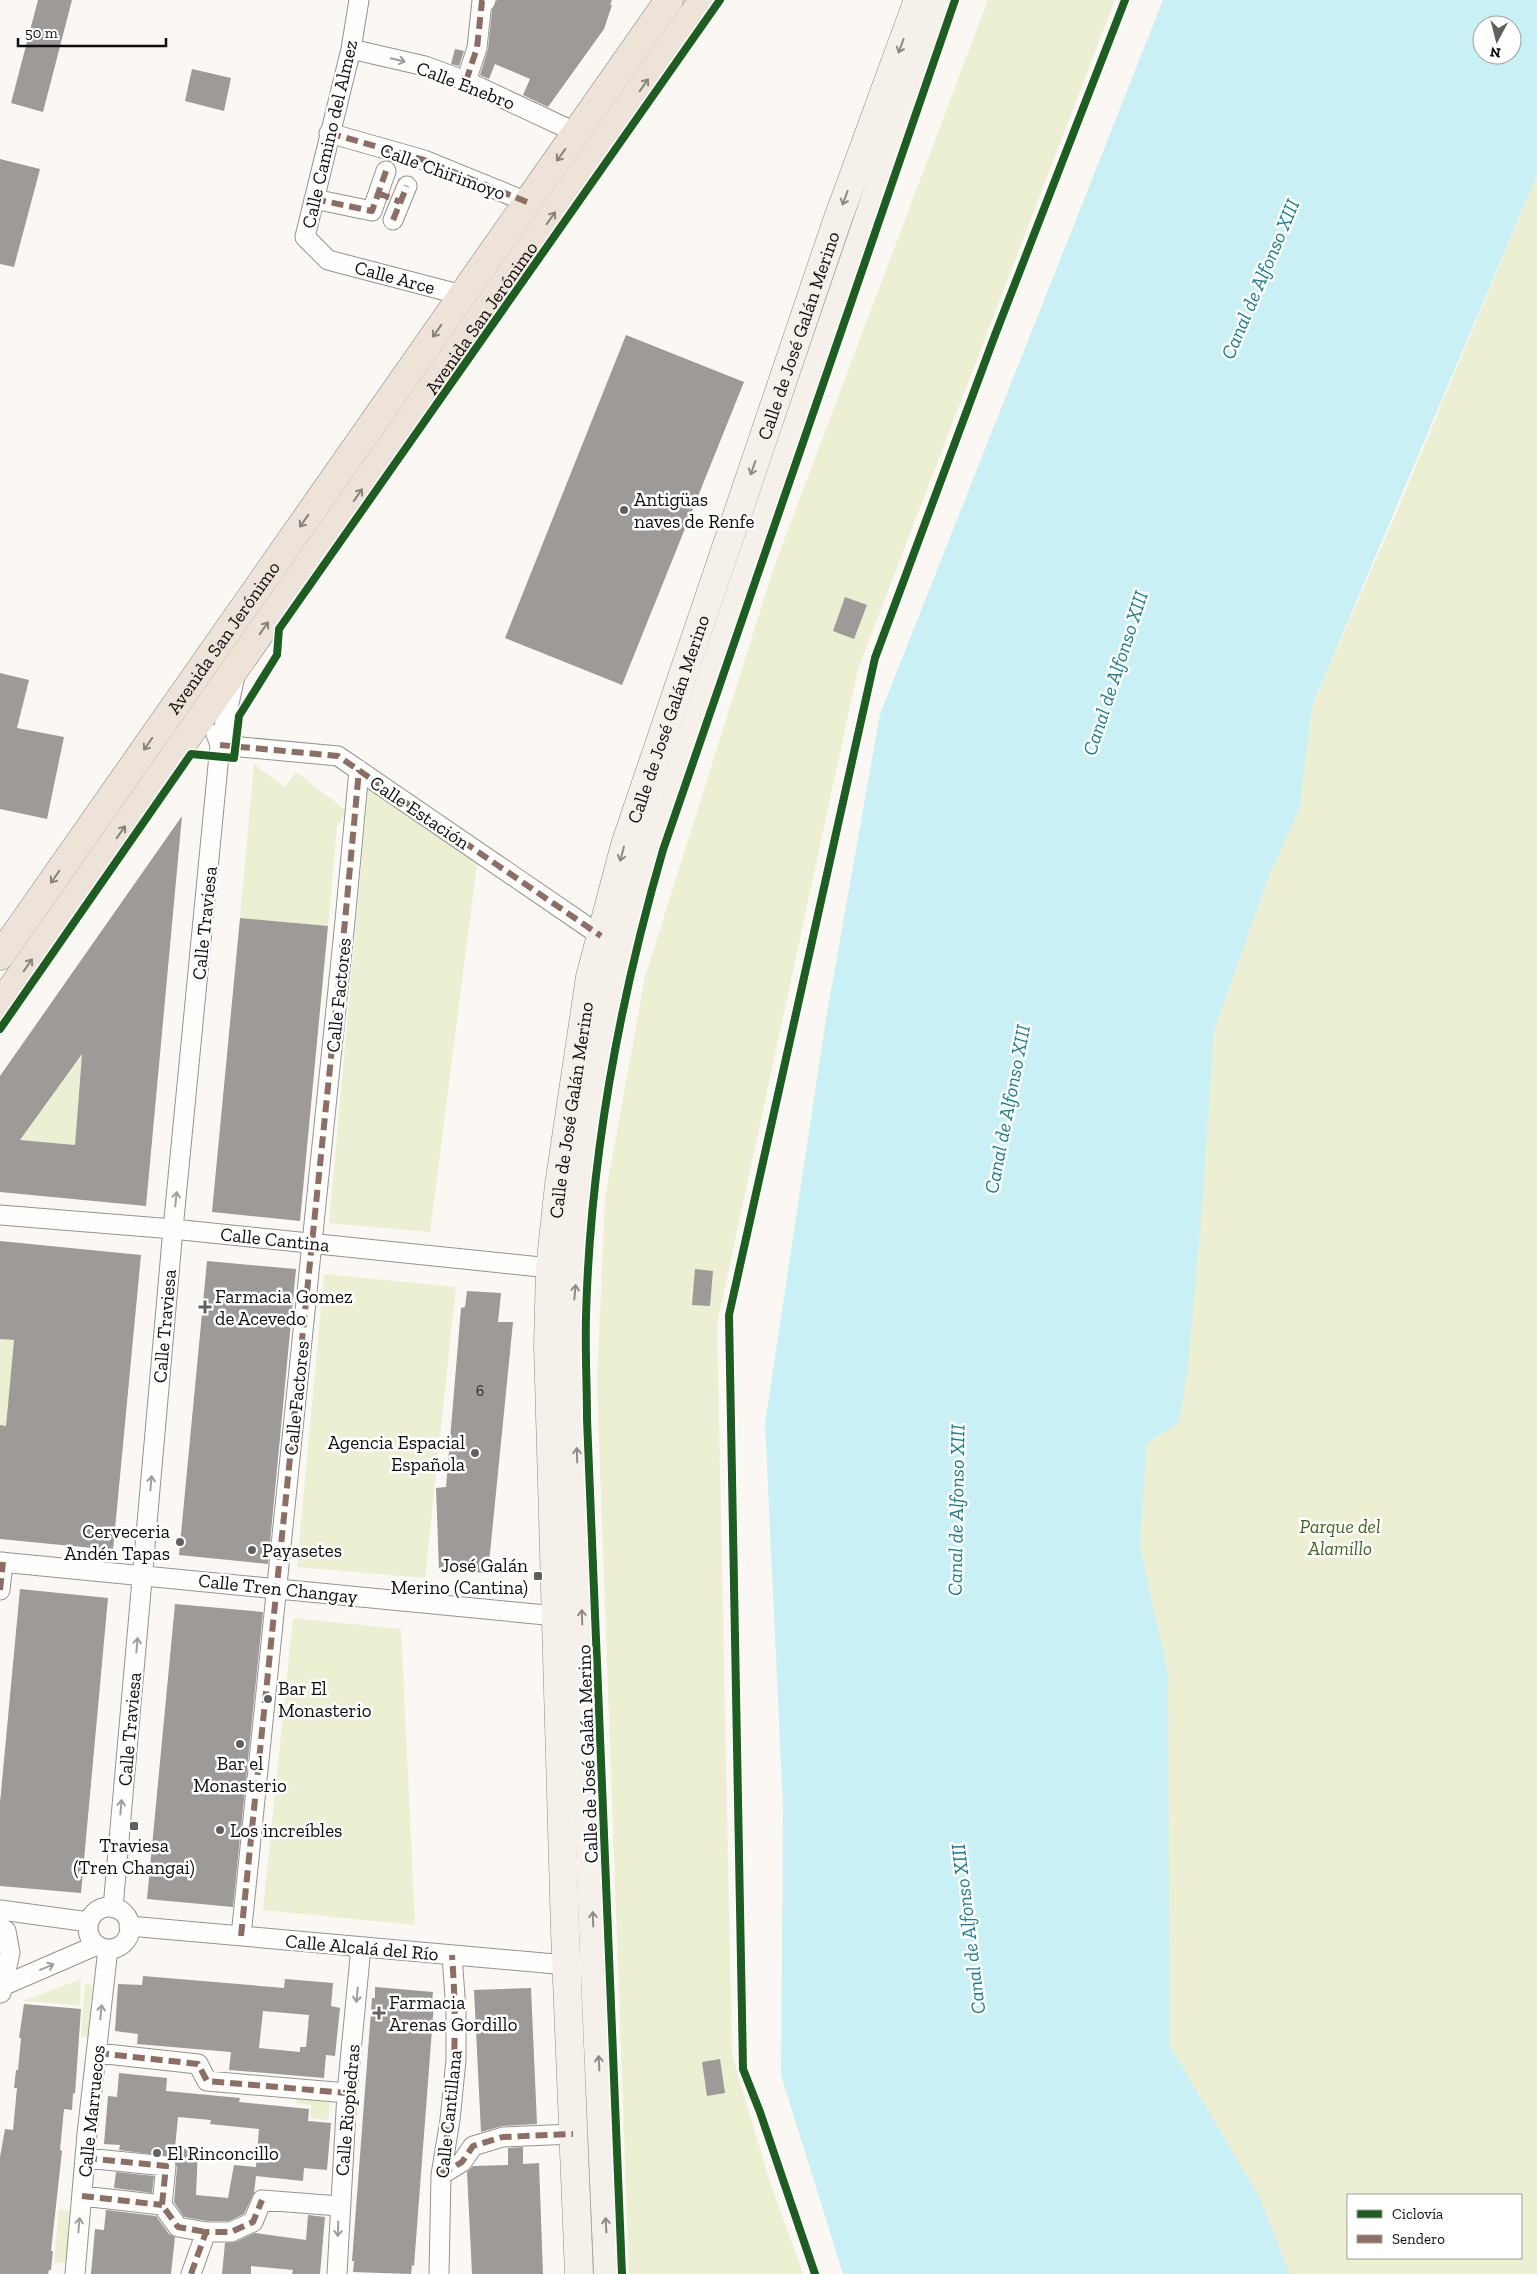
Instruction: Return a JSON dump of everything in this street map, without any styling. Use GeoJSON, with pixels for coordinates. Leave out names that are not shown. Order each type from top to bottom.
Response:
{"type":"FeatureCollection","features":[{"type":"Feature","properties":{"kind":"main road","name":"Avenida San Jerónimo"},"geometry":{"type":"LineString","coordinates":[[0,956],[669,0]]}},
{"type":"Feature","properties":{"kind":"main road","name":"Avenida San Jerónimo"},"geometry":{"type":"LineString","coordinates":[[0,1005],[703,0]]}},
{"type":"Feature","properties":{"kind":"main road","name":"Calle de José Galán Merino"},"geometry":{"type":"LineString","coordinates":[[579,2274],[567,1965],[548,1346],[550,1268],[559,1185],[587,996],[630,830],[837,221],[918,0]]}},
{"type":"Feature","properties":{"kind":"main road","name":"Calle de José Galán Merino"},"geometry":{"type":"LineString","coordinates":[[608,2274],[577,1482],[574,1304],[584,1185],[612,981],[656,842],[943,0]]}},
{"type":"Feature","properties":{"kind":"street","name":"Calle Camino del Almez"},"geometry":{"type":"LineString","coordinates":[[328,260],[305,237],[351,49],[359,0]]}},
{"type":"Feature","properties":{"kind":"street"},"geometry":{"type":"LineString","coordinates":[[466,81],[476,48],[482,1],[485,2],[486,0]]}},
{"type":"Feature","properties":{"kind":"street","name":"Calle Enebro"},"geometry":{"type":"LineString","coordinates":[[351,49],[425,66],[466,81],[577,134]]}},
{"type":"Feature","properties":{"kind":"street","name":"Calle Chirimoyo"},"geometry":{"type":"LineString","coordinates":[[329,133],[424,160],[527,202]]}},
{"type":"Feature","properties":{"kind":"street"},"geometry":{"type":"LineString","coordinates":[[314,199],[372,211],[386,171]]}},
{"type":"Feature","properties":{"kind":"street"},"geometry":{"type":"LineString","coordinates":[[378,193],[403,194],[393,220]]}},
{"type":"Feature","properties":{"kind":"street","name":"Calle Arce"},"geometry":{"type":"LineString","coordinates":[[328,260],[462,295]]}},
{"type":"Feature","properties":{"kind":"street","name":"Calle Traviesa"},"geometry":{"type":"LineString","coordinates":[[113,1908],[173,1229],[220,745],[237,668]]}},
{"type":"Feature","properties":{"kind":"street"},"geometry":{"type":"LineString","coordinates":[[170,713],[200,719],[214,729],[220,745]]}},
{"type":"Feature","properties":{"kind":"street","name":"Calle Estación"},"geometry":{"type":"LineString","coordinates":[[220,745],[338,756],[601,936]]}},
{"type":"Feature","properties":{"kind":"street","name":"Calle Factores"},"geometry":{"type":"LineString","coordinates":[[241,1936],[359,770]]}},
{"type":"Feature","properties":{"kind":"street","name":"Calle Cantina"},"geometry":{"type":"LineString","coordinates":[[0,1215],[173,1229],[550,1268]]}},
{"type":"Feature","properties":{"kind":"street"},"geometry":{"type":"LineString","coordinates":[[0,1590],[1,1562]]}},
{"type":"Feature","properties":{"kind":"street","name":"Calle Tren Changay"},"geometry":{"type":"LineString","coordinates":[[1,1562],[143,1574],[556,1616]]}},
{"type":"Feature","properties":{"kind":"street"},"geometry":{"type":"LineString","coordinates":[[1,1990],[102,1947],[121,1945],[129,1933],[129,1926],[127,1918],[113,1908],[101,1909],[89,1922],[88,1930],[91,1939],[102,1947]]}},
{"type":"Feature","properties":{"kind":"street"},"geometry":{"type":"LineString","coordinates":[[0,1910],[89,1922]]}},
{"type":"Feature","properties":{"kind":"street"},"geometry":{"type":"LineString","coordinates":[[1,1990],[10,1954],[3,1929],[15,1919],[25,1914]]}},
{"type":"Feature","properties":{"kind":"street","name":"Calle Alcalá del Río"},"geometry":{"type":"LineString","coordinates":[[129,1926],[595,1968]]}},
{"type":"Feature","properties":{"kind":"street","name":"Calle Marruecos"},"geometry":{"type":"LineString","coordinates":[[75,2274],[85,2158],[97,2053],[102,1947]]}},
{"type":"Feature","properties":{"kind":"street","name":"Calle Riopiedras"},"geometry":{"type":"LineString","coordinates":[[336,2274],[347,2093],[361,1947]]}},
{"type":"Feature","properties":{"kind":"street","name":"Calle Cantillana"},"geometry":{"type":"LineString","coordinates":[[439,2274],[441,2175],[450,2120],[456,2060],[456,2010],[452,1955]]}},
{"type":"Feature","properties":{"kind":"street"},"geometry":{"type":"LineString","coordinates":[[97,2053],[198,2064],[207,2081],[347,2093]]}},
{"type":"Feature","properties":{"kind":"street"},"geometry":{"type":"LineString","coordinates":[[441,2175],[462,2162],[473,2146],[503,2137],[573,2134]]}},
{"type":"Feature","properties":{"kind":"street"},"geometry":{"type":"LineString","coordinates":[[85,2158],[166,2166],[162,2205],[178,2227],[206,2232],[230,2232],[253,2222],[262,2200],[339,2206]]}},
{"type":"Feature","properties":{"kind":"street"},"geometry":{"type":"LineString","coordinates":[[82,2196],[162,2205]]}},
{"type":"Feature","properties":{"kind":"street"},"geometry":{"type":"LineString","coordinates":[[191,2274],[206,2232]]}},
{"type":"Feature","properties":{"kind":"green space"},"geometry":{"type":"Polygon","coordinates":[[[988,0],[1115,0],[858,669],[717,1324],[732,2055],[769,2179],[803,2274],[629,2274],[597,1383],[605,1198],[645,977],[774,567],[988,0]]]}},
{"type":"Feature","properties":{"kind":"green space","name":"Parque del Alamillo"},"geometry":{"type":"Polygon","coordinates":[[[1537,175],[1537,2274],[1290,2274],[1259,2196],[1170,2046],[1168,1673],[1140,1547],[1147,1444],[1179,1422],[1203,1198],[1214,1031],[1267,882],[1300,807],[1312,706],[1398,509],[1537,175]]]}},
{"type":"Feature","properties":{"kind":"green space"},"geometry":{"type":"Polygon","coordinates":[[[254,764],[285,787],[296,772],[347,811],[337,826],[328,926],[240,918],[254,764]]]}},
{"type":"Feature","properties":{"kind":"green space"},"geometry":{"type":"Polygon","coordinates":[[[369,780],[478,856],[430,1232],[329,1223],[369,780]]]}},
{"type":"Feature","properties":{"kind":"green space"},"geometry":{"type":"Polygon","coordinates":[[[84,1050],[80,1075],[75,1145],[20,1140],[84,1050]]]}},
{"type":"Feature","properties":{"kind":"green space"},"geometry":{"type":"Polygon","coordinates":[[[324,1274],[456,1287],[425,1578],[297,1567],[324,1274]]]}},
{"type":"Feature","properties":{"kind":"green space"},"geometry":{"type":"Polygon","coordinates":[[[0,1339],[14,1340],[6,1426],[0,1425],[0,1339]]]}},
{"type":"Feature","properties":{"kind":"green space"},"geometry":{"type":"Polygon","coordinates":[[[293,1618],[401,1629],[415,1925],[263,1910],[293,1618]]]}},
{"type":"Feature","properties":{"kind":"green space"},"geometry":{"type":"Polygon","coordinates":[[[81,1979],[80,2005],[23,2001],[81,1979]]]}},
{"type":"Feature","properties":{"kind":"green space"},"geometry":{"type":"Polygon","coordinates":[[[85,1984],[92,1985],[88,2037],[81,2037],[85,1984]]]}},
{"type":"Feature","properties":{"kind":"green space"},"geometry":{"type":"Polygon","coordinates":[[[297,2092],[331,2096],[328,2120],[310,2118],[311,2105],[296,2103],[297,2092]]]}},
{"type":"Feature","properties":{"kind":"green space"},"geometry":{"type":"Polygon","coordinates":[[[59,2209],[72,2211],[67,2264],[54,2262],[59,2209]]]}},
{"type":"Feature","properties":{"kind":"water","name":"Canal de Alfonso XIII"},"geometry":{"type":"Polygon","coordinates":[[[1163,0],[1537,0],[1537,175],[1312,706],[1300,807],[1267,882],[1214,1031],[1203,1198],[1188,1367],[1179,1422],[1147,1444],[1140,1547],[1168,1673],[1170,2046],[1259,2196],[1290,2274],[843,2274],[781,2075],[783,1807],[765,1423],[826,1019],[880,714],[1163,0]]]}},
{"type":"Feature","properties":{"kind":"building"},"geometry":{"type":"Polygon","coordinates":[[[38,0],[72,0],[43,112],[11,103],[38,0]]]}},
{"type":"Feature","properties":{"kind":"building"},"geometry":{"type":"Polygon","coordinates":[[[497,0],[612,0],[604,29],[548,107],[523,95],[530,79],[495,64],[489,79],[480,75],[488,49],[492,10],[497,0]]]}},
{"type":"Feature","properties":{"kind":"building"},"geometry":{"type":"Polygon","coordinates":[[[455,49],[464,51],[459,66],[451,64],[455,49]]]}},
{"type":"Feature","properties":{"kind":"building"},"geometry":{"type":"Polygon","coordinates":[[[192,69],[231,78],[224,111],[185,101],[192,69]]]}},
{"type":"Feature","properties":{"kind":"building"},"geometry":{"type":"Polygon","coordinates":[[[0,159],[40,169],[14,267],[0,264],[0,159]]]}},
{"type":"Feature","properties":{"kind":"building","name":"Antigüas naves de Renfe"},"geometry":{"type":"Polygon","coordinates":[[[626,335],[744,382],[622,685],[505,638],[626,335]]]}},
{"type":"Feature","properties":{"kind":"building"},"geometry":{"type":"Polygon","coordinates":[[[845,597],[867,605],[854,639],[833,631],[845,597]]]}},
{"type":"Feature","properties":{"kind":"building"},"geometry":{"type":"Polygon","coordinates":[[[0,673],[29,680],[17,728],[64,737],[47,819],[0,809],[0,673]]]}},
{"type":"Feature","properties":{"kind":"building"},"geometry":{"type":"Polygon","coordinates":[[[182,816],[146,1206],[0,1192],[0,1076],[182,816]],[[82,1054],[20,1140],[75,1145],[82,1054]]]}},
{"type":"Feature","properties":{"kind":"building"},"geometry":{"type":"Polygon","coordinates":[[[240,918],[328,926],[300,1221],[212,1212],[240,918]]]}},
{"type":"Feature","properties":{"kind":"building"},"geometry":{"type":"Polygon","coordinates":[[[0,1241],[141,1255],[113,1550],[0,1539],[0,1425],[6,1426],[14,1340],[0,1339],[0,1241]]]}},
{"type":"Feature","properties":{"kind":"building"},"geometry":{"type":"Polygon","coordinates":[[[207,1261],[296,1269],[268,1564],[179,1555],[207,1261]]]}},
{"type":"Feature","properties":{"kind":"building"},"geometry":{"type":"Polygon","coordinates":[[[695,1269],[713,1271],[710,1306],[692,1305],[695,1269]]]}},
{"type":"Feature","properties":{"kind":"building"},"geometry":{"type":"Polygon","coordinates":[[[467,1291],[501,1293],[498,1322],[513,1322],[488,1573],[439,1570],[436,1488],[446,1487],[461,1308],[465,1307],[467,1291]]]}},
{"type":"Feature","properties":{"kind":"building"},"geometry":{"type":"Polygon","coordinates":[[[20,1589],[108,1598],[81,1893],[0,1886],[0,1803],[20,1589]]]}},
{"type":"Feature","properties":{"kind":"building"},"geometry":{"type":"Polygon","coordinates":[[[175,1604],[263,1612],[233,1907],[147,1899],[175,1604]]]}},
{"type":"Feature","properties":{"kind":"building"},"geometry":{"type":"Polygon","coordinates":[[[143,1976],[284,1988],[285,1979],[333,1983],[331,2006],[340,2008],[335,2056],[326,2055],[324,2078],[229,2070],[231,2052],[137,2044],[138,2034],[115,2031],[118,1984],[142,1985],[143,1976]],[[263,2011],[259,2048],[300,2052],[300,2047],[306,2047],[309,2015],[263,2011]]]}},
{"type":"Feature","properties":{"kind":"building"},"geometry":{"type":"Polygon","coordinates":[[[375,1987],[433,1992],[432,2003],[434,2003],[414,2266],[412,2265],[411,2274],[353,2272],[354,2261],[352,2261],[372,1998],[375,1998],[375,1987]]]}},
{"type":"Feature","properties":{"kind":"building"},"geometry":{"type":"Polygon","coordinates":[[[531,1988],[537,2124],[502,2126],[481,2132],[474,1990],[531,1988]]]}},
{"type":"Feature","properties":{"kind":"building"},"geometry":{"type":"Polygon","coordinates":[[[24,2004],[81,2009],[75,2094],[73,2093],[72,2110],[64,2109],[60,2150],[62,2151],[51,2251],[53,2251],[51,2270],[49,2270],[48,2274],[0,2274],[0,2157],[5,2129],[13,2130],[17,2088],[14,2088],[16,2070],[18,2070],[21,2038],[19,2038],[24,2004]]]}},
{"type":"Feature","properties":{"kind":"building"},"geometry":{"type":"Polygon","coordinates":[[[720,2059],[725,2093],[707,2096],[702,2062],[720,2059]]]}},
{"type":"Feature","properties":{"kind":"building"},"geometry":{"type":"Polygon","coordinates":[[[119,2073],[167,2078],[166,2091],[240,2098],[239,2102],[309,2109],[308,2121],[331,2123],[327,2170],[304,2168],[303,2181],[256,2176],[254,2193],[244,2214],[229,2221],[207,2221],[184,2217],[174,2202],[177,2167],[173,2157],[119,2150],[120,2145],[104,2144],[108,2096],[117,2097],[119,2073]],[[178,2117],[175,2148],[198,2150],[196,2195],[228,2198],[234,2165],[256,2167],[259,2129],[210,2124],[211,2120],[178,2117]]]}},
{"type":"Feature","properties":{"kind":"building"},"geometry":{"type":"Polygon","coordinates":[[[523,2147],[523,2164],[539,2163],[543,2274],[472,2274],[467,2172],[473,2166],[508,2165],[508,2148],[523,2147]]]}},
{"type":"Feature","properties":{"kind":"building"},"geometry":{"type":"Polygon","coordinates":[[[116,2172],[154,2176],[152,2193],[114,2188],[116,2172]]]}},
{"type":"Feature","properties":{"kind":"building"},"geometry":{"type":"Polygon","coordinates":[[[106,2210],[156,2216],[169,2234],[175,2237],[171,2274],[91,2274],[95,2229],[104,2230],[106,2210]]]}},
{"type":"Feature","properties":{"kind":"building"},"geometry":{"type":"Polygon","coordinates":[[[308,2215],[325,2217],[320,2274],[292,2274],[293,2270],[251,2266],[251,2274],[222,2274],[225,2243],[235,2242],[255,2233],[306,2240],[308,2215]]]}},
{"type":"Feature","properties":{"kind":"marked path"},"geometry":{"type":"LineString","coordinates":[[466,81],[477,48],[482,1],[485,2],[486,0]]}},
{"type":"Feature","properties":{"kind":"marked path"},"geometry":{"type":"LineString","coordinates":[[329,133],[424,160],[527,202]]}},
{"type":"Feature","properties":{"kind":"marked path"},"geometry":{"type":"LineString","coordinates":[[314,199],[372,211],[386,171]]}},
{"type":"Feature","properties":{"kind":"marked path"},"geometry":{"type":"LineString","coordinates":[[393,220],[407,186]]}},
{"type":"Feature","properties":{"kind":"marked path"},"geometry":{"type":"LineString","coordinates":[[378,193],[400,202]]}},
{"type":"Feature","properties":{"kind":"marked path"},"geometry":{"type":"LineString","coordinates":[[220,745],[338,756],[601,936]]}},
{"type":"Feature","properties":{"kind":"marked path"},"geometry":{"type":"LineString","coordinates":[[241,1936],[359,770]]}},
{"type":"Feature","properties":{"kind":"marked path"},"geometry":{"type":"LineString","coordinates":[[0,1590],[3,1562]]}},
{"type":"Feature","properties":{"kind":"marked path"},"geometry":{"type":"LineString","coordinates":[[441,2175],[454,2066],[455,2012],[452,1955]]}},
{"type":"Feature","properties":{"kind":"marked path"},"geometry":{"type":"LineString","coordinates":[[97,2053],[198,2064],[207,2081],[347,2093]]}},
{"type":"Feature","properties":{"kind":"marked path"},"geometry":{"type":"LineString","coordinates":[[441,2175],[462,2162],[473,2146],[503,2137],[573,2134]]}},
{"type":"Feature","properties":{"kind":"marked path"},"geometry":{"type":"LineString","coordinates":[[85,2158],[166,2166],[162,2205],[178,2227],[206,2232]]}},
{"type":"Feature","properties":{"kind":"marked path"},"geometry":{"type":"LineString","coordinates":[[82,2196],[162,2205]]}},
{"type":"Feature","properties":{"kind":"marked path"},"geometry":{"type":"LineString","coordinates":[[191,2274],[206,2232],[231,2232],[253,2222],[262,2200]]}},
{"type":"Feature","properties":{"kind":"cycle path"},"geometry":{"type":"LineString","coordinates":[[0,1029],[191,754],[234,758],[239,716],[277,655],[279,629],[720,0]]}},
{"type":"Feature","properties":{"kind":"cycle path"},"geometry":{"type":"LineString","coordinates":[[622,2274],[587,1419],[586,1330],[589,1258],[601,1139],[620,1023],[647,907],[663,850],[955,0]]}},
{"type":"Feature","properties":{"kind":"cycle path"},"geometry":{"type":"LineString","coordinates":[[815,2274],[760,2112],[743,2069],[729,1315],[875,658],[995,335],[1125,0]]}},
{"type":"Feature","properties":{"kind":"place","name":"Antigüas naves de Renfe"},"geometry":{"type":"Point","coordinates":[624,510]}},
{"type":"Feature","properties":{"kind":"place","name":"Farmacia Gomez de Acevedo"},"geometry":{"type":"Point","coordinates":[205,1307]}},
{"type":"Feature","properties":{"kind":"place","name":"Agencia Espacial Española"},"geometry":{"type":"Point","coordinates":[475,1453]}},
{"type":"Feature","properties":{"kind":"place","name":"Cerveceria Andén Tapas"},"geometry":{"type":"Point","coordinates":[180,1542]}},
{"type":"Feature","properties":{"kind":"place","name":"Payasetes"},"geometry":{"type":"Point","coordinates":[252,1550]}},
{"type":"Feature","properties":{"kind":"place","name":"José Galán Merino (Cantina)"},"geometry":{"type":"Point","coordinates":[538,1576]}},
{"type":"Feature","properties":{"kind":"place","name":"Bar El Monasterio"},"geometry":{"type":"Point","coordinates":[268,1699]}},
{"type":"Feature","properties":{"kind":"place","name":"Bar el Monasterio"},"geometry":{"type":"Point","coordinates":[240,1744]}},
{"type":"Feature","properties":{"kind":"place","name":"Traviesa (Tren Changai)"},"geometry":{"type":"Point","coordinates":[134,1826]}},
{"type":"Feature","properties":{"kind":"place","name":"Los increíbles"},"geometry":{"type":"Point","coordinates":[220,1830]}},
{"type":"Feature","properties":{"kind":"place","name":"Farmacia Arenas Gordillo"},"geometry":{"type":"Point","coordinates":[379,2013]}},
{"type":"Feature","properties":{"kind":"place","name":"El Rinconcillo"},"geometry":{"type":"Point","coordinates":[157,2153]}}]}
